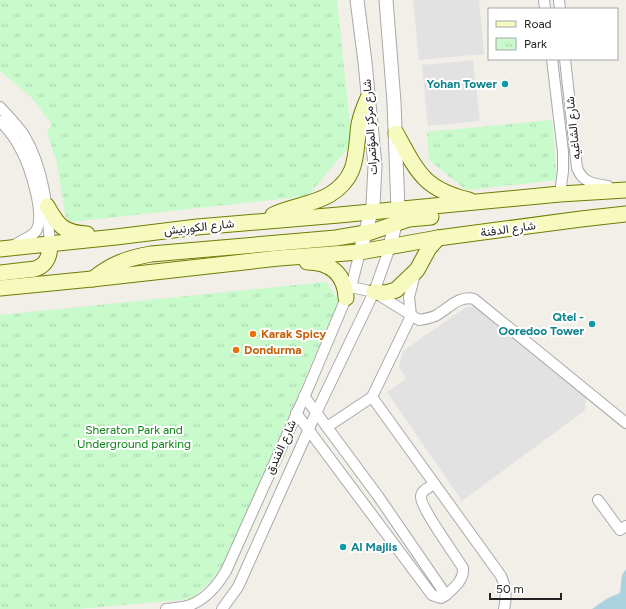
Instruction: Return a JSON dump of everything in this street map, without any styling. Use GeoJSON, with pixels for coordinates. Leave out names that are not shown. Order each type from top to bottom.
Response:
{"type":"FeatureCollection","features":[{"type":"Feature","properties":{"kind":"main road"},"geometry":{"type":"LineString","coordinates":[[262,221],[280,212],[315,202],[330,194],[344,182],[350,174],[356,160],[359,124],[368,98]]}},
{"type":"Feature","properties":{"kind":"main road"},"geometry":{"type":"LineString","coordinates":[[396,133],[419,174],[428,183],[448,194],[481,202]]}},
{"type":"Feature","properties":{"kind":"main road"},"geometry":{"type":"LineString","coordinates":[[92,279],[105,269],[119,262],[151,254],[336,238],[366,233],[397,217],[481,202],[560,194],[624,191]]}},
{"type":"Feature","properties":{"kind":"main road"},"geometry":{"type":"LineString","coordinates":[[397,217],[416,218],[606,200],[624,191]]}},
{"type":"Feature","properties":{"kind":"main road"},"geometry":{"type":"LineString","coordinates":[[47,206],[57,222],[67,231],[79,234],[116,237]]}},
{"type":"Feature","properties":{"kind":"main road","name":"شارع الكورنيش"},"geometry":{"type":"LineString","coordinates":[[6,249],[197,227],[371,212],[397,217]]}},
{"type":"Feature","properties":{"kind":"main road","name":"شارع الدفنة"},"geometry":{"type":"LineString","coordinates":[[390,247],[438,238],[626,214]]}},
{"type":"Feature","properties":{"kind":"main road"},"geometry":{"type":"LineString","coordinates":[[374,292],[386,293],[396,290],[415,272],[429,248],[438,238]]}},
{"type":"Feature","properties":{"kind":"main road"},"geometry":{"type":"LineString","coordinates":[[0,273],[35,269],[40,267],[48,259],[50,244]]}},
{"type":"Feature","properties":{"kind":"main road"},"geometry":{"type":"LineString","coordinates":[[0,288],[279,258],[360,252],[390,247]]}},
{"type":"Feature","properties":{"kind":"main road"},"geometry":{"type":"LineString","coordinates":[[279,258],[292,262],[319,263],[331,268],[336,271],[349,292]]}},
{"type":"Feature","properties":{"kind":"street","name":"شارع مركز المؤتمرات"},"geometry":{"type":"LineString","coordinates":[[357,0],[366,62],[375,166],[374,195],[366,233],[360,252]]}},
{"type":"Feature","properties":{"kind":"street","name":"شارع مركز المؤتمرات"},"geometry":{"type":"LineString","coordinates":[[386,0],[396,133],[397,217],[390,247]]}},
{"type":"Feature","properties":{"kind":"street","name":"شارع الشاغيه"},"geometry":{"type":"LineString","coordinates":[[552,60],[563,152],[563,171],[560,194]]}},
{"type":"Feature","properties":{"kind":"street","name":"شارع الشاغيه"},"geometry":{"type":"LineString","coordinates":[[565,60],[577,168],[579,173],[591,183],[624,191]]}},
{"type":"Feature","properties":{"kind":"street"},"geometry":{"type":"LineString","coordinates":[[0,107],[16,124],[28,143],[37,163],[41,174],[47,206],[50,244]]}},
{"type":"Feature","properties":{"kind":"street"},"geometry":{"type":"LineString","coordinates":[[0,121],[20,148],[28,165],[34,184],[38,206],[38,225],[36,230],[31,236],[6,249]]}},
{"type":"Feature","properties":{"kind":"street","name":"شارع الفندق"},"geometry":{"type":"LineString","coordinates":[[222,609],[238,588],[316,413],[374,292],[390,247]]}},
{"type":"Feature","properties":{"kind":"street","name":"شارع الفندق"},"geometry":{"type":"LineString","coordinates":[[166,609],[188,606],[196,602],[210,592],[222,577],[244,531],[349,292],[360,252]]}},
{"type":"Feature","properties":{"kind":"street"},"geometry":{"type":"LineString","coordinates":[[327,427],[372,397],[411,316],[409,297],[415,272]]}},
{"type":"Feature","properties":{"kind":"street"},"geometry":{"type":"LineString","coordinates":[[349,292],[374,292],[419,320],[436,316],[458,300],[464,298],[474,299],[626,423]]}},
{"type":"Feature","properties":{"kind":"street"},"geometry":{"type":"LineString","coordinates":[[304,396],[378,496],[446,595]]}},
{"type":"Feature","properties":{"kind":"street"},"geometry":{"type":"LineString","coordinates":[[372,397],[501,576],[506,594],[504,609]]}},
{"type":"Feature","properties":{"kind":"street"},"geometry":{"type":"LineString","coordinates":[[296,413],[432,595],[441,598],[460,582],[464,573],[463,568],[431,519],[421,500],[421,494],[434,484]]}},
{"type":"Feature","properties":{"kind":"street"},"geometry":{"type":"LineString","coordinates":[[598,500],[620,530],[626,526]]}},
{"type":"Feature","properties":{"kind":"green space"},"geometry":{"type":"Polygon","coordinates":[[[0,0],[337,0],[352,143],[308,196],[71,222],[65,214],[57,164],[47,132],[52,125],[32,98],[0,71],[0,0]]]}},
{"type":"Feature","properties":{"kind":"green space"},"geometry":{"type":"Polygon","coordinates":[[[552,120],[557,180],[466,190],[429,160],[427,132],[552,120]]]}},
{"type":"Feature","properties":{"kind":"green space","name":"Sheraton Park and Underground parking"},"geometry":{"type":"Polygon","coordinates":[[[326,282],[339,301],[223,566],[210,582],[192,599],[77,609],[0,609],[0,315],[326,282]]]}},
{"type":"Feature","properties":{"kind":"shaded area"},"geometry":{"type":"Polygon","coordinates":[[[413,0],[479,0],[484,54],[419,60],[413,0]]]}},
{"type":"Feature","properties":{"kind":"shaded area"},"geometry":{"type":"Polygon","coordinates":[[[473,60],[480,121],[428,126],[422,65],[473,60]]]}},
{"type":"Feature","properties":{"kind":"shaded area"},"geometry":{"type":"Polygon","coordinates":[[[466,307],[478,307],[586,395],[585,410],[462,501],[387,392],[406,379],[399,367],[403,351],[466,307]]]}},
{"type":"Feature","properties":{"kind":"water"},"geometry":{"type":"Polygon","coordinates":[[[626,569],[626,609],[592,609],[608,598],[620,593],[622,575],[626,569]]]}},
{"type":"Feature","properties":{"kind":"place","name":"Yohan Tower"},"geometry":{"type":"Point","coordinates":[505,84]}},
{"type":"Feature","properties":{"kind":"place","name":"Qtel - Ooredoo Tower"},"geometry":{"type":"Point","coordinates":[592,324]}},
{"type":"Feature","properties":{"kind":"place","name":"Karak Spicy"},"geometry":{"type":"Point","coordinates":[253,334]}},
{"type":"Feature","properties":{"kind":"place","name":"Dondurma"},"geometry":{"type":"Point","coordinates":[236,350]}},
{"type":"Feature","properties":{"kind":"place","name":"Al Majlis"},"geometry":{"type":"Point","coordinates":[343,547]}}]}
